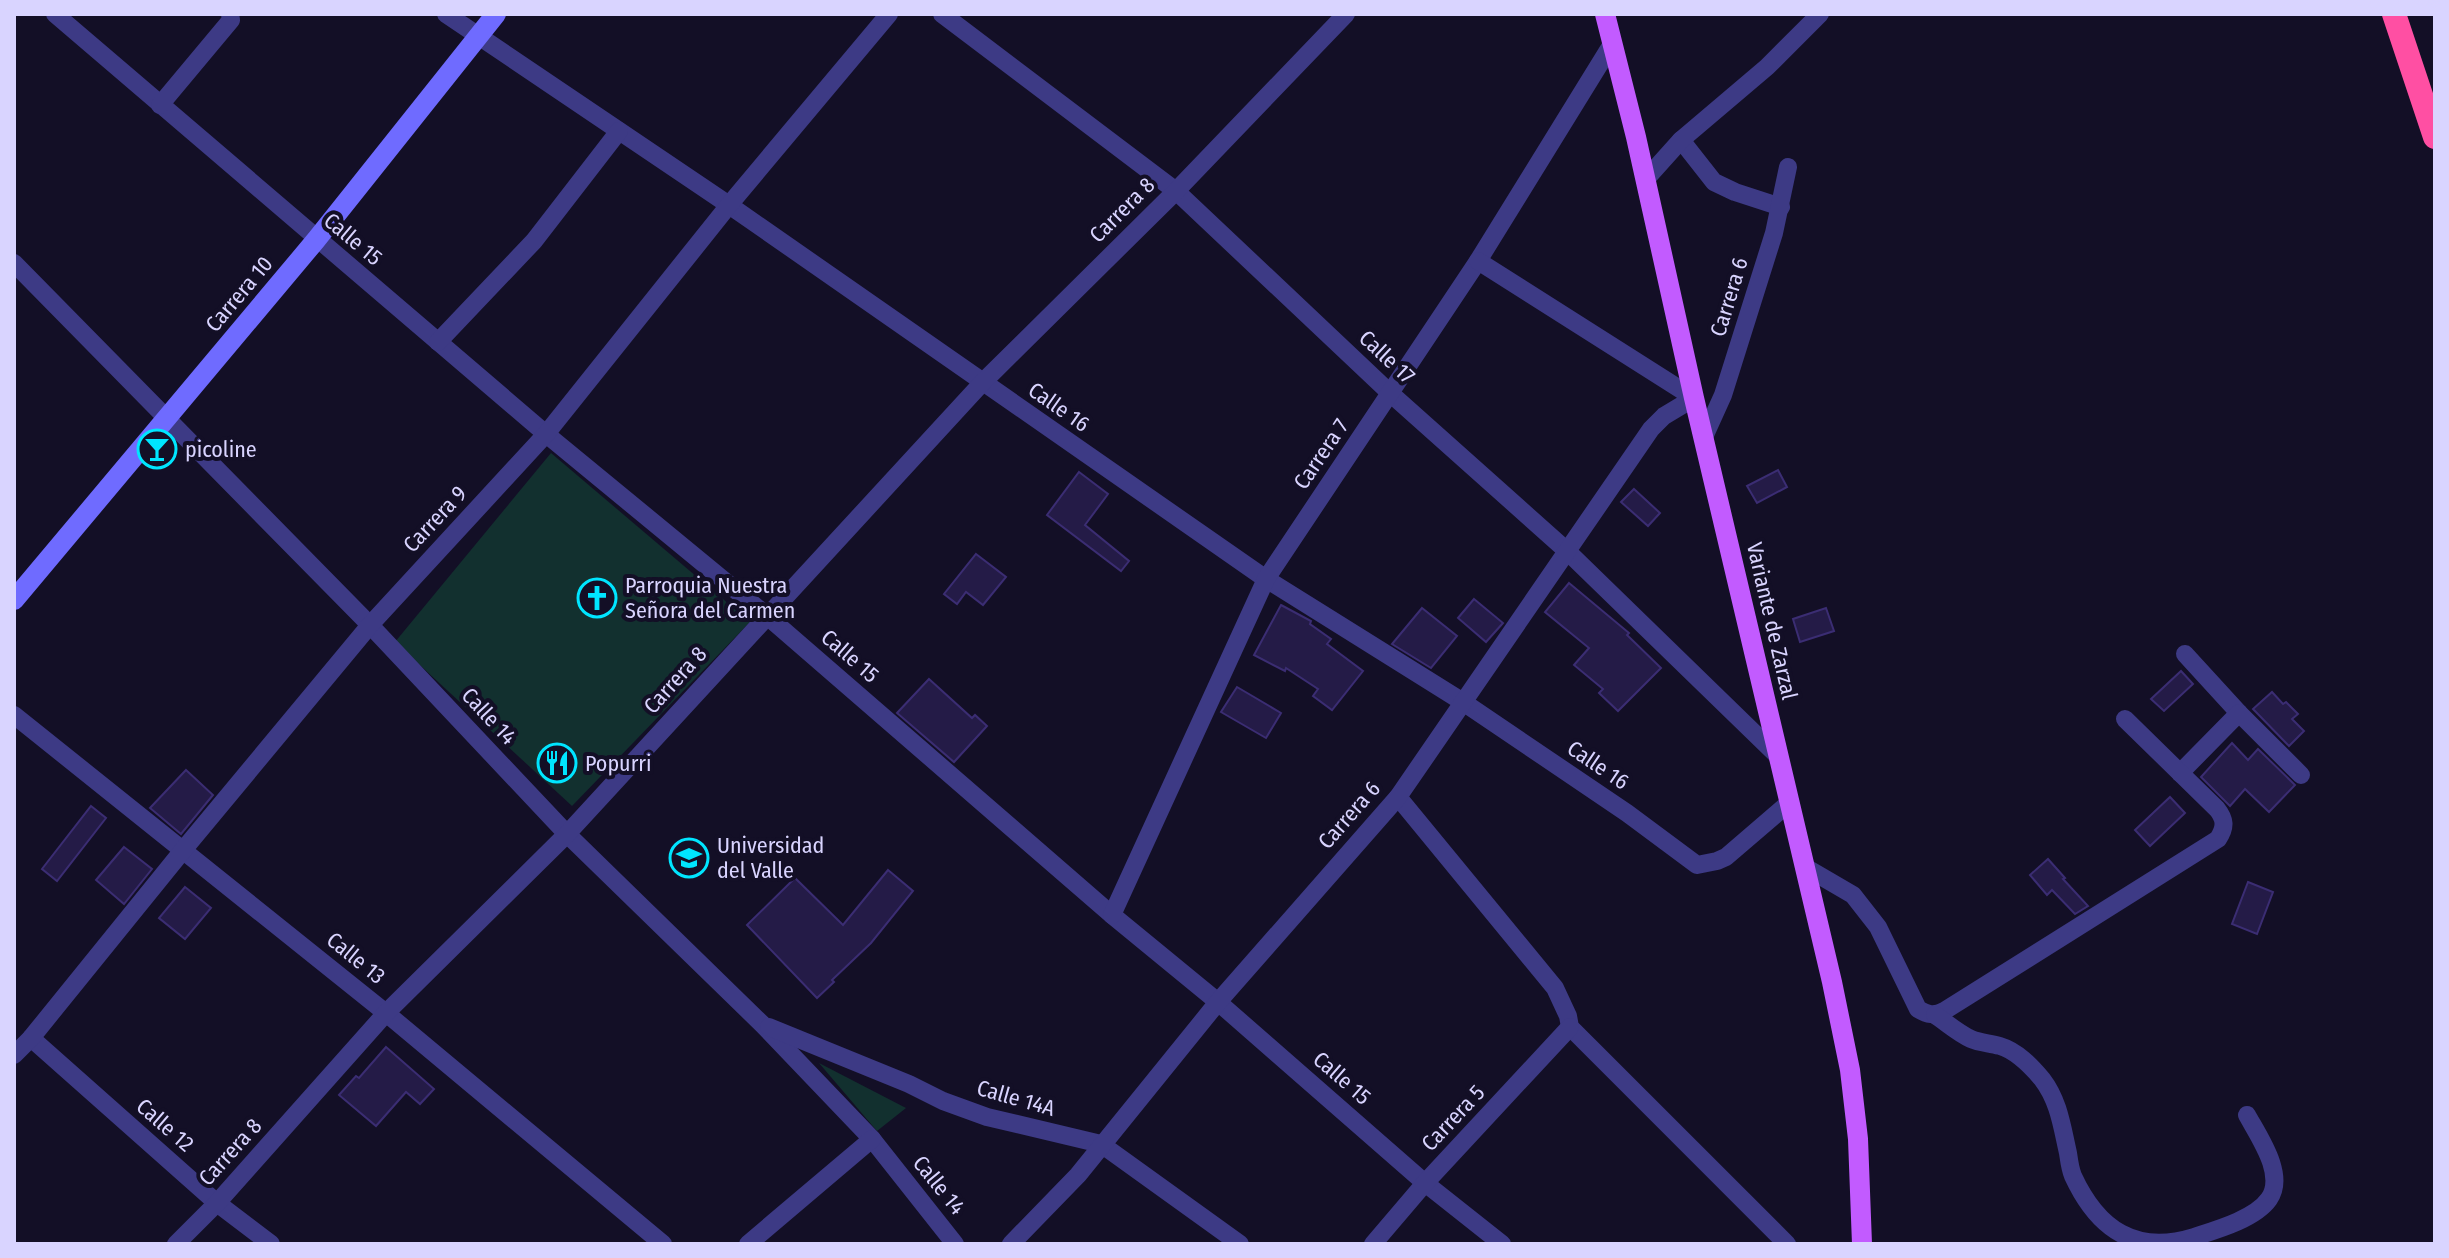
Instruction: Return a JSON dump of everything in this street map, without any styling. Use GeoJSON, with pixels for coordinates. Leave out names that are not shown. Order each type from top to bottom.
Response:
{"type":"FeatureCollection","features":[{"type":"Feature","properties":{"kind":"highway"},"geometry":{"type":"LineString","coordinates":[[2394,14],[2435,137]]}},
{"type":"Feature","properties":{"kind":"main road","name":"Variante de Zarzal"},"geometry":{"type":"LineString","coordinates":[[1605,14],[1646,179],[1850,1070],[1858,1139],[1862,1244]]}},
{"type":"Feature","properties":{"kind":"street","name":"Calle 15"},"geometry":{"type":"LineString","coordinates":[[55,14],[316,240],[766,615],[1425,1183],[1502,1244]]}},
{"type":"Feature","properties":{"kind":"street"},"geometry":{"type":"LineString","coordinates":[[160,105],[231,20],[230,14]]}},
{"type":"Feature","properties":{"kind":"street","name":"Calle 16"},"geometry":{"type":"LineString","coordinates":[[446,14],[729,205],[1266,579],[1463,702],[1697,865],[1726,857],[1790,802]]}},
{"type":"Feature","properties":{"kind":"street","name":"Carrera 10"},"geometry":{"type":"LineString","coordinates":[[14,600],[316,240],[496,14]]}},
{"type":"Feature","properties":{"kind":"street","name":"Carrera 9"},"geometry":{"type":"LineString","coordinates":[[14,1055],[370,625],[546,434],[729,205],[889,14]]}},
{"type":"Feature","properties":{"kind":"street","name":"Calle 17"},"geometry":{"type":"LineString","coordinates":[[942,14],[1176,191],[1390,393],[1567,551],[1779,757]]}},
{"type":"Feature","properties":{"kind":"street","name":"Carrera 8"},"geometry":{"type":"LineString","coordinates":[[176,1244],[217,1203],[386,1013],[567,834],[982,383],[1176,191],[1346,14]]}},
{"type":"Feature","properties":{"kind":"street"},"geometry":{"type":"LineString","coordinates":[[1646,179],[1681,140],[1767,67],[1820,14]]}},
{"type":"Feature","properties":{"kind":"street","name":"Carrera 7"},"geometry":{"type":"LineString","coordinates":[[1112,915],[1266,579],[1478,261],[1612,44]]}},
{"type":"Feature","properties":{"kind":"street"},"geometry":{"type":"LineString","coordinates":[[438,342],[534,241],[619,131]]}},
{"type":"Feature","properties":{"kind":"street"},"geometry":{"type":"LineString","coordinates":[[1681,140],[1714,182],[1781,207]]}},
{"type":"Feature","properties":{"kind":"street","name":"Carrera 6"},"geometry":{"type":"LineString","coordinates":[[1704,437],[1723,395],[1781,207],[1788,167]]}},
{"type":"Feature","properties":{"kind":"street"},"geometry":{"type":"LineString","coordinates":[[1478,261],[1694,398]]}},
{"type":"Feature","properties":{"kind":"street","name":"Calle 14"},"geometry":{"type":"LineString","coordinates":[[14,263],[370,625],[567,834],[762,1024],[872,1139],[955,1244]]}},
{"type":"Feature","properties":{"kind":"street","name":"Carrera 6"},"geometry":{"type":"LineString","coordinates":[[1011,1244],[1078,1175],[1218,1002],[1398,797],[1651,429],[1664,416],[1694,398]]}},
{"type":"Feature","properties":{"kind":"street"},"geometry":{"type":"LineString","coordinates":[[2185,654],[2301,775]]}},
{"type":"Feature","properties":{"kind":"street"},"geometry":{"type":"LineString","coordinates":[[2180,773],[2239,713]]}},
{"type":"Feature","properties":{"kind":"street","name":"Calle 13"},"geometry":{"type":"LineString","coordinates":[[14,715],[386,1013],[663,1244]]}},
{"type":"Feature","properties":{"kind":"street"},"geometry":{"type":"LineString","coordinates":[[1935,1015],[2218,839],[2224,826],[2223,817],[2125,719]]}},
{"type":"Feature","properties":{"kind":"street"},"geometry":{"type":"LineString","coordinates":[[1398,797],[1555,988],[1570,1027],[1787,1244]]}},
{"type":"Feature","properties":{"kind":"street"},"geometry":{"type":"LineString","coordinates":[[1805,867],[1853,895],[1878,927],[1918,1009],[1935,1015],[1967,1037],[2011,1050],[2043,1080],[2056,1100],[2072,1175],[2094,1210],[2126,1238],[2154,1243],[2182,1240],[2219,1229],[2257,1211],[2270,1198],[2274,1184],[2272,1166],[2247,1115]]}},
{"type":"Feature","properties":{"kind":"street","name":"Calle 14A"},"geometry":{"type":"LineString","coordinates":[[762,1024],[987,1117],[1101,1144],[1240,1244]]}},
{"type":"Feature","properties":{"kind":"street","name":"Carrera 5"},"geometry":{"type":"LineString","coordinates":[[1373,1244],[1425,1183],[1570,1027]]}},
{"type":"Feature","properties":{"kind":"street","name":"Calle 12"},"geometry":{"type":"LineString","coordinates":[[31,1038],[217,1203],[271,1244]]}},
{"type":"Feature","properties":{"kind":"street"},"geometry":{"type":"LineString","coordinates":[[748,1244],[872,1139]]}},
{"type":"Feature","properties":{"kind":"green space"},"geometry":{"type":"Polygon","coordinates":[[[551,453],[750,622],[572,806],[395,642],[551,453]]]}},
{"type":"Feature","properties":{"kind":"green space"},"geometry":{"type":"Polygon","coordinates":[[[819,1063],[906,1108],[877,1131],[819,1063]]]}},
{"type":"Feature","properties":{"kind":"building"},"geometry":{"type":"Polygon","coordinates":[[[1778,470],[1787,487],[1757,503],[1747,486],[1778,470]]]}},
{"type":"Feature","properties":{"kind":"building"},"geometry":{"type":"Polygon","coordinates":[[[1079,472],[1108,494],[1085,525],[1129,561],[1121,571],[1047,515],[1079,472]]]}},
{"type":"Feature","properties":{"kind":"building"},"geometry":{"type":"Polygon","coordinates":[[[1634,489],[1660,513],[1648,526],[1621,502],[1634,489]]]}},
{"type":"Feature","properties":{"kind":"building"},"geometry":{"type":"Polygon","coordinates":[[[976,554],[1006,577],[983,605],[966,592],[957,604],[944,594],[976,554]]]}},
{"type":"Feature","properties":{"kind":"building"},"geometry":{"type":"Polygon","coordinates":[[[1569,583],[1629,633],[1627,635],[1661,668],[1618,711],[1599,693],[1603,689],[1574,665],[1589,648],[1545,612],[1569,583]]]}},
{"type":"Feature","properties":{"kind":"building"},"geometry":{"type":"Polygon","coordinates":[[[1474,599],[1503,623],[1486,642],[1458,618],[1474,599]]]}},
{"type":"Feature","properties":{"kind":"building"},"geometry":{"type":"Polygon","coordinates":[[[1281,605],[1311,621],[1310,624],[1331,639],[1327,644],[1363,671],[1332,710],[1313,696],[1318,689],[1286,668],[1285,671],[1254,655],[1281,605]]]}},
{"type":"Feature","properties":{"kind":"building"},"geometry":{"type":"Polygon","coordinates":[[[1422,608],[1457,636],[1431,668],[1392,644],[1422,608]]]}},
{"type":"Feature","properties":{"kind":"building"},"geometry":{"type":"Polygon","coordinates":[[[1826,608],[1834,631],[1800,642],[1793,619],[1826,608]]]}},
{"type":"Feature","properties":{"kind":"building"},"geometry":{"type":"Polygon","coordinates":[[[2181,671],[2193,684],[2164,711],[2151,699],[2181,671]]]}},
{"type":"Feature","properties":{"kind":"building"},"geometry":{"type":"Polygon","coordinates":[[[929,679],[972,718],[975,715],[987,726],[954,762],[897,713],[929,679]]]}},
{"type":"Feature","properties":{"kind":"building"},"geometry":{"type":"Polygon","coordinates":[[[1237,687],[1281,713],[1266,738],[1221,712],[1237,687]]]}},
{"type":"Feature","properties":{"kind":"building"},"geometry":{"type":"Polygon","coordinates":[[[2272,692],[2298,714],[2292,719],[2304,731],[2289,746],[2253,709],[2272,692]]]}},
{"type":"Feature","properties":{"kind":"building"},"geometry":{"type":"Polygon","coordinates":[[[2232,743],[2248,760],[2258,749],[2295,785],[2269,812],[2245,789],[2230,806],[2201,777],[2232,743]]]}},
{"type":"Feature","properties":{"kind":"building"},"geometry":{"type":"Polygon","coordinates":[[[186,770],[213,795],[181,834],[150,808],[186,770]]]}},
{"type":"Feature","properties":{"kind":"building"},"geometry":{"type":"Polygon","coordinates":[[[2170,797],[2185,813],[2150,846],[2135,830],[2170,797]]]}},
{"type":"Feature","properties":{"kind":"building"},"geometry":{"type":"Polygon","coordinates":[[[91,806],[106,818],[57,881],[42,869],[91,806]]]}},
{"type":"Feature","properties":{"kind":"building"},"geometry":{"type":"Polygon","coordinates":[[[124,847],[152,869],[124,904],[96,880],[124,847]]]}},
{"type":"Feature","properties":{"kind":"building"},"geometry":{"type":"Polygon","coordinates":[[[2048,859],[2088,906],[2075,914],[2052,890],[2047,895],[2030,875],[2048,859]]]}},
{"type":"Feature","properties":{"kind":"building"},"geometry":{"type":"Polygon","coordinates":[[[888,870],[913,891],[871,943],[817,998],[747,925],[795,878],[843,925],[888,870]]]}},
{"type":"Feature","properties":{"kind":"building"},"geometry":{"type":"Polygon","coordinates":[[[2248,882],[2273,892],[2257,934],[2232,924],[2248,882]]]}},
{"type":"Feature","properties":{"kind":"building"},"geometry":{"type":"Polygon","coordinates":[[[185,887],[211,908],[185,939],[159,918],[185,887]]]}},
{"type":"Feature","properties":{"kind":"building"},"geometry":{"type":"Polygon","coordinates":[[[386,1047],[434,1089],[420,1104],[406,1092],[376,1126],[339,1095],[386,1047]]]}},
{"type":"Feature","properties":{"kind":"place","name":"picoline"},"geometry":{"type":"Point","coordinates":[157,449]}},
{"type":"Feature","properties":{"kind":"place","name":"Parroquia Nuestra Señora del Carmen"},"geometry":{"type":"Point","coordinates":[597,598]}},
{"type":"Feature","properties":{"kind":"place","name":"Popurri"},"geometry":{"type":"Point","coordinates":[557,763]}},
{"type":"Feature","properties":{"kind":"place","name":"Universidad del Valle"},"geometry":{"type":"Point","coordinates":[689,858]}}]}
